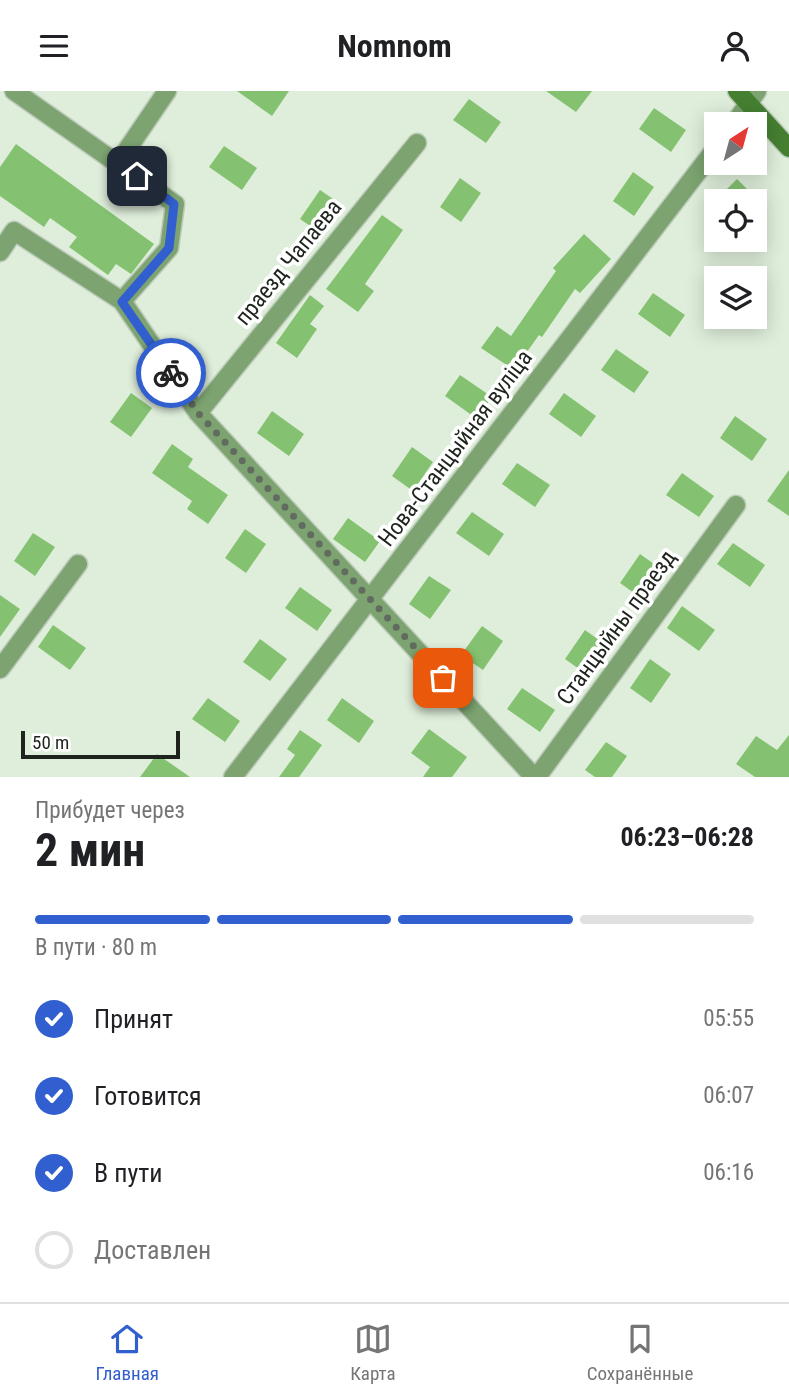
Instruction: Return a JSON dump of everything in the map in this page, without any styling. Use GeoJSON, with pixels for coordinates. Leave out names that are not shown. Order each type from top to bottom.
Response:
{"type":"FeatureCollection","features":[{"type":"Feature","properties":{"kind":"main road"},"geometry":{"type":"LineString","coordinates":[[748,95],[789,148]]}},
{"type":"Feature","properties":{"kind":"street"},"geometry":{"type":"LineString","coordinates":[[14,91],[174,204],[169,248],[122,302]]}},
{"type":"Feature","properties":{"kind":"street"},"geometry":{"type":"LineString","coordinates":[[118,163],[167,91]]}},
{"type":"Feature","properties":{"kind":"street"},"geometry":{"type":"LineString","coordinates":[[740,112],[748,95]]}},
{"type":"Feature","properties":{"kind":"street","name":"праезд Чапаева"},"geometry":{"type":"LineString","coordinates":[[198,413],[417,143]]}},
{"type":"Feature","properties":{"kind":"street","name":"Нова-Станцыйная вуліца"},"geometry":{"type":"LineString","coordinates":[[233,777],[704,164]]}},
{"type":"Feature","properties":{"kind":"street"},"geometry":{"type":"LineString","coordinates":[[0,251],[14,231],[122,302],[198,413],[535,777]]}},
{"type":"Feature","properties":{"kind":"street","name":"Станцыйны праезд"},"geometry":{"type":"LineString","coordinates":[[535,777],[736,505]]}},
{"type":"Feature","properties":{"kind":"street"},"geometry":{"type":"LineString","coordinates":[[0,669],[78,564]]}},
{"type":"Feature","properties":{"kind":"building"},"geometry":{"type":"Polygon","coordinates":[[[237,91],[289,91],[272,116],[237,91]]]}},
{"type":"Feature","properties":{"kind":"building"},"geometry":{"type":"Polygon","coordinates":[[[546,91],[592,91],[576,112],[546,91]]]}},
{"type":"Feature","properties":{"kind":"building"},"geometry":{"type":"Polygon","coordinates":[[[469,99],[501,122],[486,143],[453,120],[469,99]]]}},
{"type":"Feature","properties":{"kind":"building"},"geometry":{"type":"Polygon","coordinates":[[[654,108],[686,130],[671,152],[639,129],[654,108]]]}},
{"type":"Feature","properties":{"kind":"building"},"geometry":{"type":"Polygon","coordinates":[[[16,144],[154,244],[131,274],[116,264],[108,275],[69,247],[77,237],[50,218],[44,227],[0,196],[0,167],[16,144]]]}},
{"type":"Feature","properties":{"kind":"building"},"geometry":{"type":"Polygon","coordinates":[[[224,146],[257,168],[242,190],[209,167],[224,146]]]}},
{"type":"Feature","properties":{"kind":"building"},"geometry":{"type":"Polygon","coordinates":[[[633,172],[654,187],[634,216],[613,201],[633,172]]]}},
{"type":"Feature","properties":{"kind":"building"},"geometry":{"type":"Polygon","coordinates":[[[460,178],[481,193],[461,222],[440,207],[460,178]]]}},
{"type":"Feature","properties":{"kind":"building"},"geometry":{"type":"Polygon","coordinates":[[[737,179],[747,189],[727,189],[737,179]]]}},
{"type":"Feature","properties":{"kind":"building"},"geometry":{"type":"Polygon","coordinates":[[[320,190],[342,205],[322,234],[300,219],[320,190]]]}},
{"type":"Feature","properties":{"kind":"building"},"geometry":{"type":"Polygon","coordinates":[[[382,215],[403,230],[365,284],[374,291],[358,312],[326,289],[382,215]]]}},
{"type":"Feature","properties":{"kind":"building"},"geometry":{"type":"Polygon","coordinates":[[[584,234],[611,259],[580,293],[575,289],[542,337],[539,335],[514,370],[481,348],[497,326],[511,336],[556,271],[553,268],[584,234]]]}},
{"type":"Feature","properties":{"kind":"building"},"geometry":{"type":"Polygon","coordinates":[[[653,293],[685,315],[670,337],[638,314],[653,293]]]}},
{"type":"Feature","properties":{"kind":"building"},"geometry":{"type":"Polygon","coordinates":[[[310,295],[324,306],[310,324],[317,329],[297,358],[276,343],[310,295]]]}},
{"type":"Feature","properties":{"kind":"building"},"geometry":{"type":"Polygon","coordinates":[[[616,349],[649,372],[634,393],[601,370],[616,349]]]}},
{"type":"Feature","properties":{"kind":"building"},"geometry":{"type":"Polygon","coordinates":[[[460,375],[492,397],[477,419],[445,396],[460,375]]]}},
{"type":"Feature","properties":{"kind":"building"},"geometry":{"type":"Polygon","coordinates":[[[131,393],[152,408],[131,437],[110,422],[131,393]]]}},
{"type":"Feature","properties":{"kind":"building"},"geometry":{"type":"Polygon","coordinates":[[[564,393],[596,416],[581,437],[549,414],[564,393]]]}},
{"type":"Feature","properties":{"kind":"building"},"geometry":{"type":"Polygon","coordinates":[[[272,411],[304,434],[289,456],[257,433],[272,411]]]}},
{"type":"Feature","properties":{"kind":"building"},"geometry":{"type":"Polygon","coordinates":[[[735,416],[767,439],[752,461],[720,438],[735,416]]]}},
{"type":"Feature","properties":{"kind":"building"},"geometry":{"type":"Polygon","coordinates":[[[172,444],[193,459],[188,467],[228,495],[208,524],[187,509],[192,501],[152,473],[172,444]]]}},
{"type":"Feature","properties":{"kind":"building"},"geometry":{"type":"Polygon","coordinates":[[[412,447],[433,462],[413,491],[392,476],[412,447]]]}},
{"type":"Feature","properties":{"kind":"building"},"geometry":{"type":"Polygon","coordinates":[[[517,463],[550,485],[535,507],[502,484],[517,463]]]}},
{"type":"Feature","properties":{"kind":"building"},"geometry":{"type":"Polygon","coordinates":[[[789,470],[789,516],[767,501],[789,470]]]}},
{"type":"Feature","properties":{"kind":"building"},"geometry":{"type":"Polygon","coordinates":[[[682,473],[714,496],[699,517],[666,495],[682,473]]]}},
{"type":"Feature","properties":{"kind":"building"},"geometry":{"type":"Polygon","coordinates":[[[472,512],[504,534],[489,556],[456,533],[472,512]]]}},
{"type":"Feature","properties":{"kind":"building"},"geometry":{"type":"Polygon","coordinates":[[[348,518],[380,541],[365,562],[333,539],[348,518]]]}},
{"type":"Feature","properties":{"kind":"building"},"geometry":{"type":"Polygon","coordinates":[[[245,529],[266,544],[246,573],[225,558],[245,529]]]}},
{"type":"Feature","properties":{"kind":"building"},"geometry":{"type":"Polygon","coordinates":[[[33,533],[55,547],[35,576],[14,561],[33,533]]]}},
{"type":"Feature","properties":{"kind":"building"},"geometry":{"type":"Polygon","coordinates":[[[733,543],[765,565],[750,587],[717,564],[733,543]]]}},
{"type":"Feature","properties":{"kind":"building"},"geometry":{"type":"Polygon","coordinates":[[[640,554],[661,569],[641,598],[620,583],[640,554]]]}},
{"type":"Feature","properties":{"kind":"building"},"geometry":{"type":"Polygon","coordinates":[[[429,576],[451,590],[430,619],[409,604],[429,576]]]}},
{"type":"Feature","properties":{"kind":"building"},"geometry":{"type":"Polygon","coordinates":[[[300,587],[332,610],[317,631],[285,608],[300,587]]]}},
{"type":"Feature","properties":{"kind":"building"},"geometry":{"type":"Polygon","coordinates":[[[0,595],[20,609],[0,637],[0,595]]]}},
{"type":"Feature","properties":{"kind":"building"},"geometry":{"type":"Polygon","coordinates":[[[682,606],[715,630],[699,651],[667,628],[682,606]]]}},
{"type":"Feature","properties":{"kind":"building"},"geometry":{"type":"Polygon","coordinates":[[[53,625],[86,648],[70,670],[38,647],[53,625]]]}},
{"type":"Feature","properties":{"kind":"building"},"geometry":{"type":"Polygon","coordinates":[[[482,626],[503,641],[483,670],[461,655],[482,626]]]}},
{"type":"Feature","properties":{"kind":"building"},"geometry":{"type":"Polygon","coordinates":[[[585,630],[606,645],[586,674],[565,659],[585,630]]]}},
{"type":"Feature","properties":{"kind":"building"},"geometry":{"type":"Polygon","coordinates":[[[260,639],[287,659],[270,681],[243,662],[260,639]]]}},
{"type":"Feature","properties":{"kind":"building"},"geometry":{"type":"Polygon","coordinates":[[[650,659],[671,674],[651,703],[630,688],[650,659]]]}},
{"type":"Feature","properties":{"kind":"building"},"geometry":{"type":"Polygon","coordinates":[[[522,688],[555,710],[540,732],[507,709],[522,688]]]}},
{"type":"Feature","properties":{"kind":"building"},"geometry":{"type":"Polygon","coordinates":[[[208,698],[240,721],[225,742],[192,719],[208,698]]]}},
{"type":"Feature","properties":{"kind":"building"},"geometry":{"type":"Polygon","coordinates":[[[342,698],[374,721],[359,743],[327,720],[342,698]]]}},
{"type":"Feature","properties":{"kind":"building"},"geometry":{"type":"Polygon","coordinates":[[[429,729],[467,757],[452,777],[423,777],[430,767],[411,753],[429,729]]]}},
{"type":"Feature","properties":{"kind":"building"},"geometry":{"type":"Polygon","coordinates":[[[300,730],[322,745],[299,777],[279,777],[295,755],[287,749],[300,730]]]}},
{"type":"Feature","properties":{"kind":"building"},"geometry":{"type":"Polygon","coordinates":[[[789,735],[789,777],[755,777],[736,764],[756,736],[777,750],[789,735]]]}},
{"type":"Feature","properties":{"kind":"building"},"geometry":{"type":"Polygon","coordinates":[[[606,742],[627,756],[612,777],[595,777],[585,770],[606,742]]]}},
{"type":"Feature","properties":{"kind":"building"},"geometry":{"type":"Polygon","coordinates":[[[157,754],[190,777],[140,777],[157,754]]]}},
{"type":"Feature","properties":{"kind":"way so far"},"geometry":{"type":"LineString","coordinates":[[171,373],[198,413],[443,678]]}},
{"type":"Feature","properties":{"kind":"route"},"geometry":{"type":"LineString","coordinates":[[137,176],[174,204],[169,248],[122,302],[171,373]]}}]}
